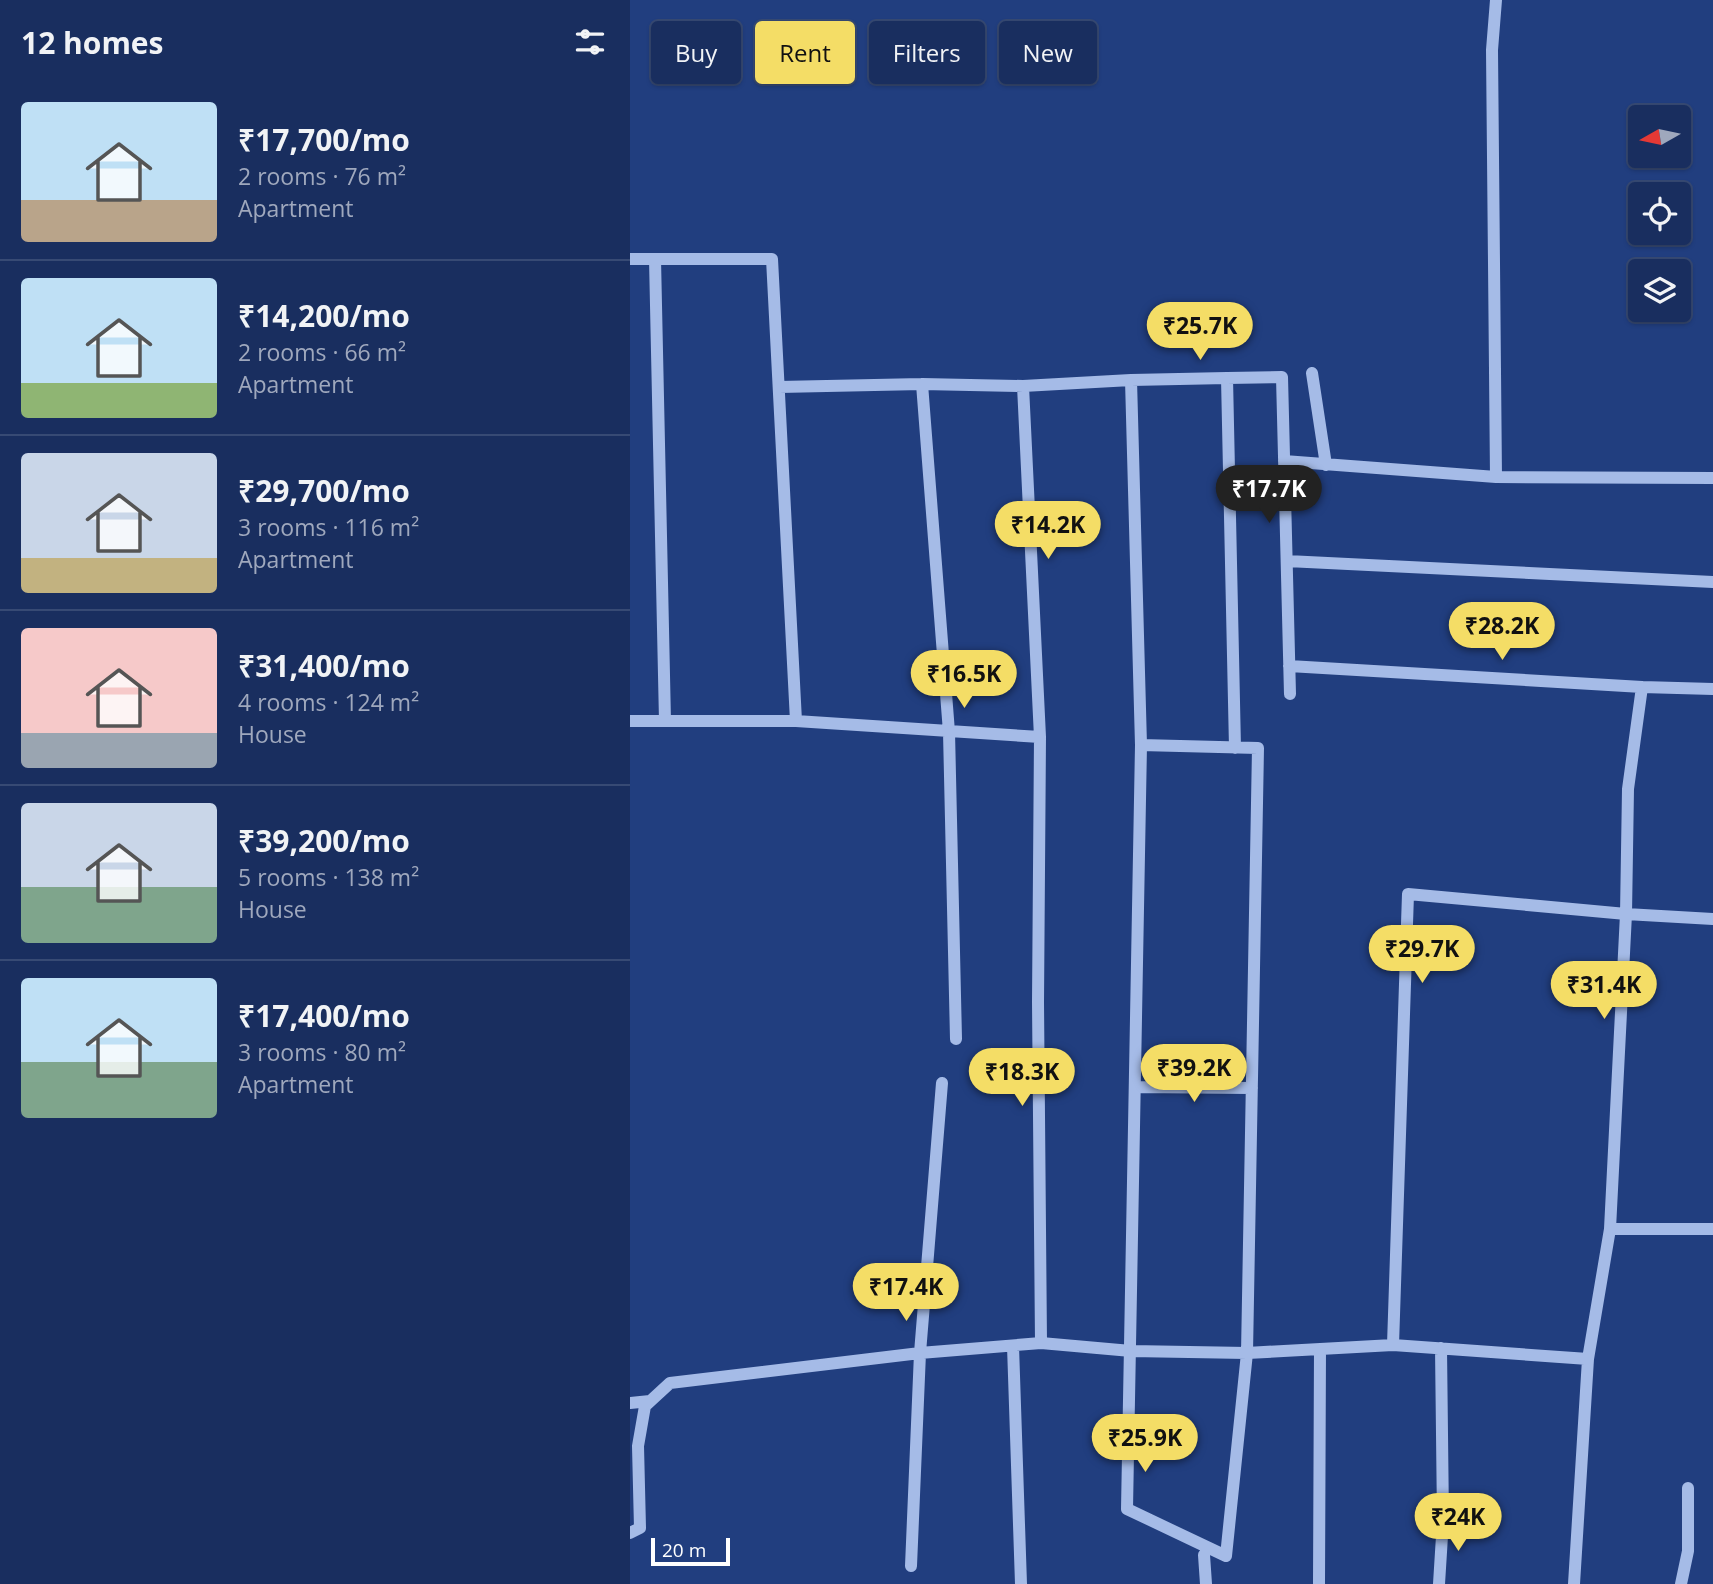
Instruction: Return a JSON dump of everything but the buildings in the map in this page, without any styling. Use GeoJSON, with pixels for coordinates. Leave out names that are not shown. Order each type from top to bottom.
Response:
{"type":"FeatureCollection","features":[{"type":"Feature","properties":{"kind":"street"},"geometry":{"type":"LineString","coordinates":[[1496,0],[1492,50],[1496,477]]}},
{"type":"Feature","properties":{"kind":"street"},"geometry":{"type":"LineString","coordinates":[[630,259],[772,259],[796,721]]}},
{"type":"Feature","properties":{"kind":"street"},"geometry":{"type":"LineString","coordinates":[[654,259],[665,721]]}},
{"type":"Feature","properties":{"kind":"street"},"geometry":{"type":"LineString","coordinates":[[1311,373],[1326,464]]}},
{"type":"Feature","properties":{"kind":"street"},"geometry":{"type":"LineString","coordinates":[[779,387],[922,384],[1023,386],[1131,380],[1282,377],[1290,695]]}},
{"type":"Feature","properties":{"kind":"street"},"geometry":{"type":"LineString","coordinates":[[1227,378],[1235,747]]}},
{"type":"Feature","properties":{"kind":"street"},"geometry":{"type":"LineString","coordinates":[[1131,380],[1141,745],[1127,1509],[1226,1556],[1247,1353],[1258,748],[1141,745]]}},
{"type":"Feature","properties":{"kind":"street"},"geometry":{"type":"LineString","coordinates":[[922,384],[949,732],[956,1040]]}},
{"type":"Feature","properties":{"kind":"street"},"geometry":{"type":"LineString","coordinates":[[1023,386],[1040,737],[1038,1002],[1041,1343]]}},
{"type":"Feature","properties":{"kind":"street"},"geometry":{"type":"LineString","coordinates":[[1284,461],[1496,477],[1713,478]]}},
{"type":"Feature","properties":{"kind":"street"},"geometry":{"type":"LineString","coordinates":[[1287,561],[1713,582]]}},
{"type":"Feature","properties":{"kind":"street"},"geometry":{"type":"LineString","coordinates":[[1289,666],[1713,689]]}},
{"type":"Feature","properties":{"kind":"street"},"geometry":{"type":"LineString","coordinates":[[1574,1584],[1588,1359],[1610,1229],[1626,914],[1628,789],[1642,687]]}},
{"type":"Feature","properties":{"kind":"street"},"geometry":{"type":"LineString","coordinates":[[630,721],[796,721],[1040,737]]}},
{"type":"Feature","properties":{"kind":"street"},"geometry":{"type":"LineString","coordinates":[[1393,1345],[1408,894],[1626,914],[1713,919]]}},
{"type":"Feature","properties":{"kind":"street"},"geometry":{"type":"LineString","coordinates":[[911,1566],[920,1353],[942,1083]]}},
{"type":"Feature","properties":{"kind":"street"},"geometry":{"type":"LineString","coordinates":[[1135,1087],[1252,1087]]}},
{"type":"Feature","properties":{"kind":"street"},"geometry":{"type":"LineString","coordinates":[[1610,1229],[1713,1229]]}},
{"type":"Feature","properties":{"kind":"street"},"geometry":{"type":"LineString","coordinates":[[630,1533],[640,1528],[638,1446],[645,1406],[670,1383],[920,1353],[1041,1343],[1131,1351],[1247,1353],[1393,1345],[1588,1359]]}},
{"type":"Feature","properties":{"kind":"street"},"geometry":{"type":"LineString","coordinates":[[1013,1346],[1021,1584]]}},
{"type":"Feature","properties":{"kind":"street"},"geometry":{"type":"LineString","coordinates":[[1439,1584],[1443,1520],[1441,1348]]}},
{"type":"Feature","properties":{"kind":"street"},"geometry":{"type":"LineString","coordinates":[[1319,1584],[1320,1349]]}},
{"type":"Feature","properties":{"kind":"street"},"geometry":{"type":"LineString","coordinates":[[630,1403],[650,1401]]}},
{"type":"Feature","properties":{"kind":"street"},"geometry":{"type":"LineString","coordinates":[[1681,1584],[1688,1551],[1688,1488]]}},
{"type":"Feature","properties":{"kind":"street"},"geometry":{"type":"LineString","coordinates":[[1204,1555],[1206,1584]]}}]}
